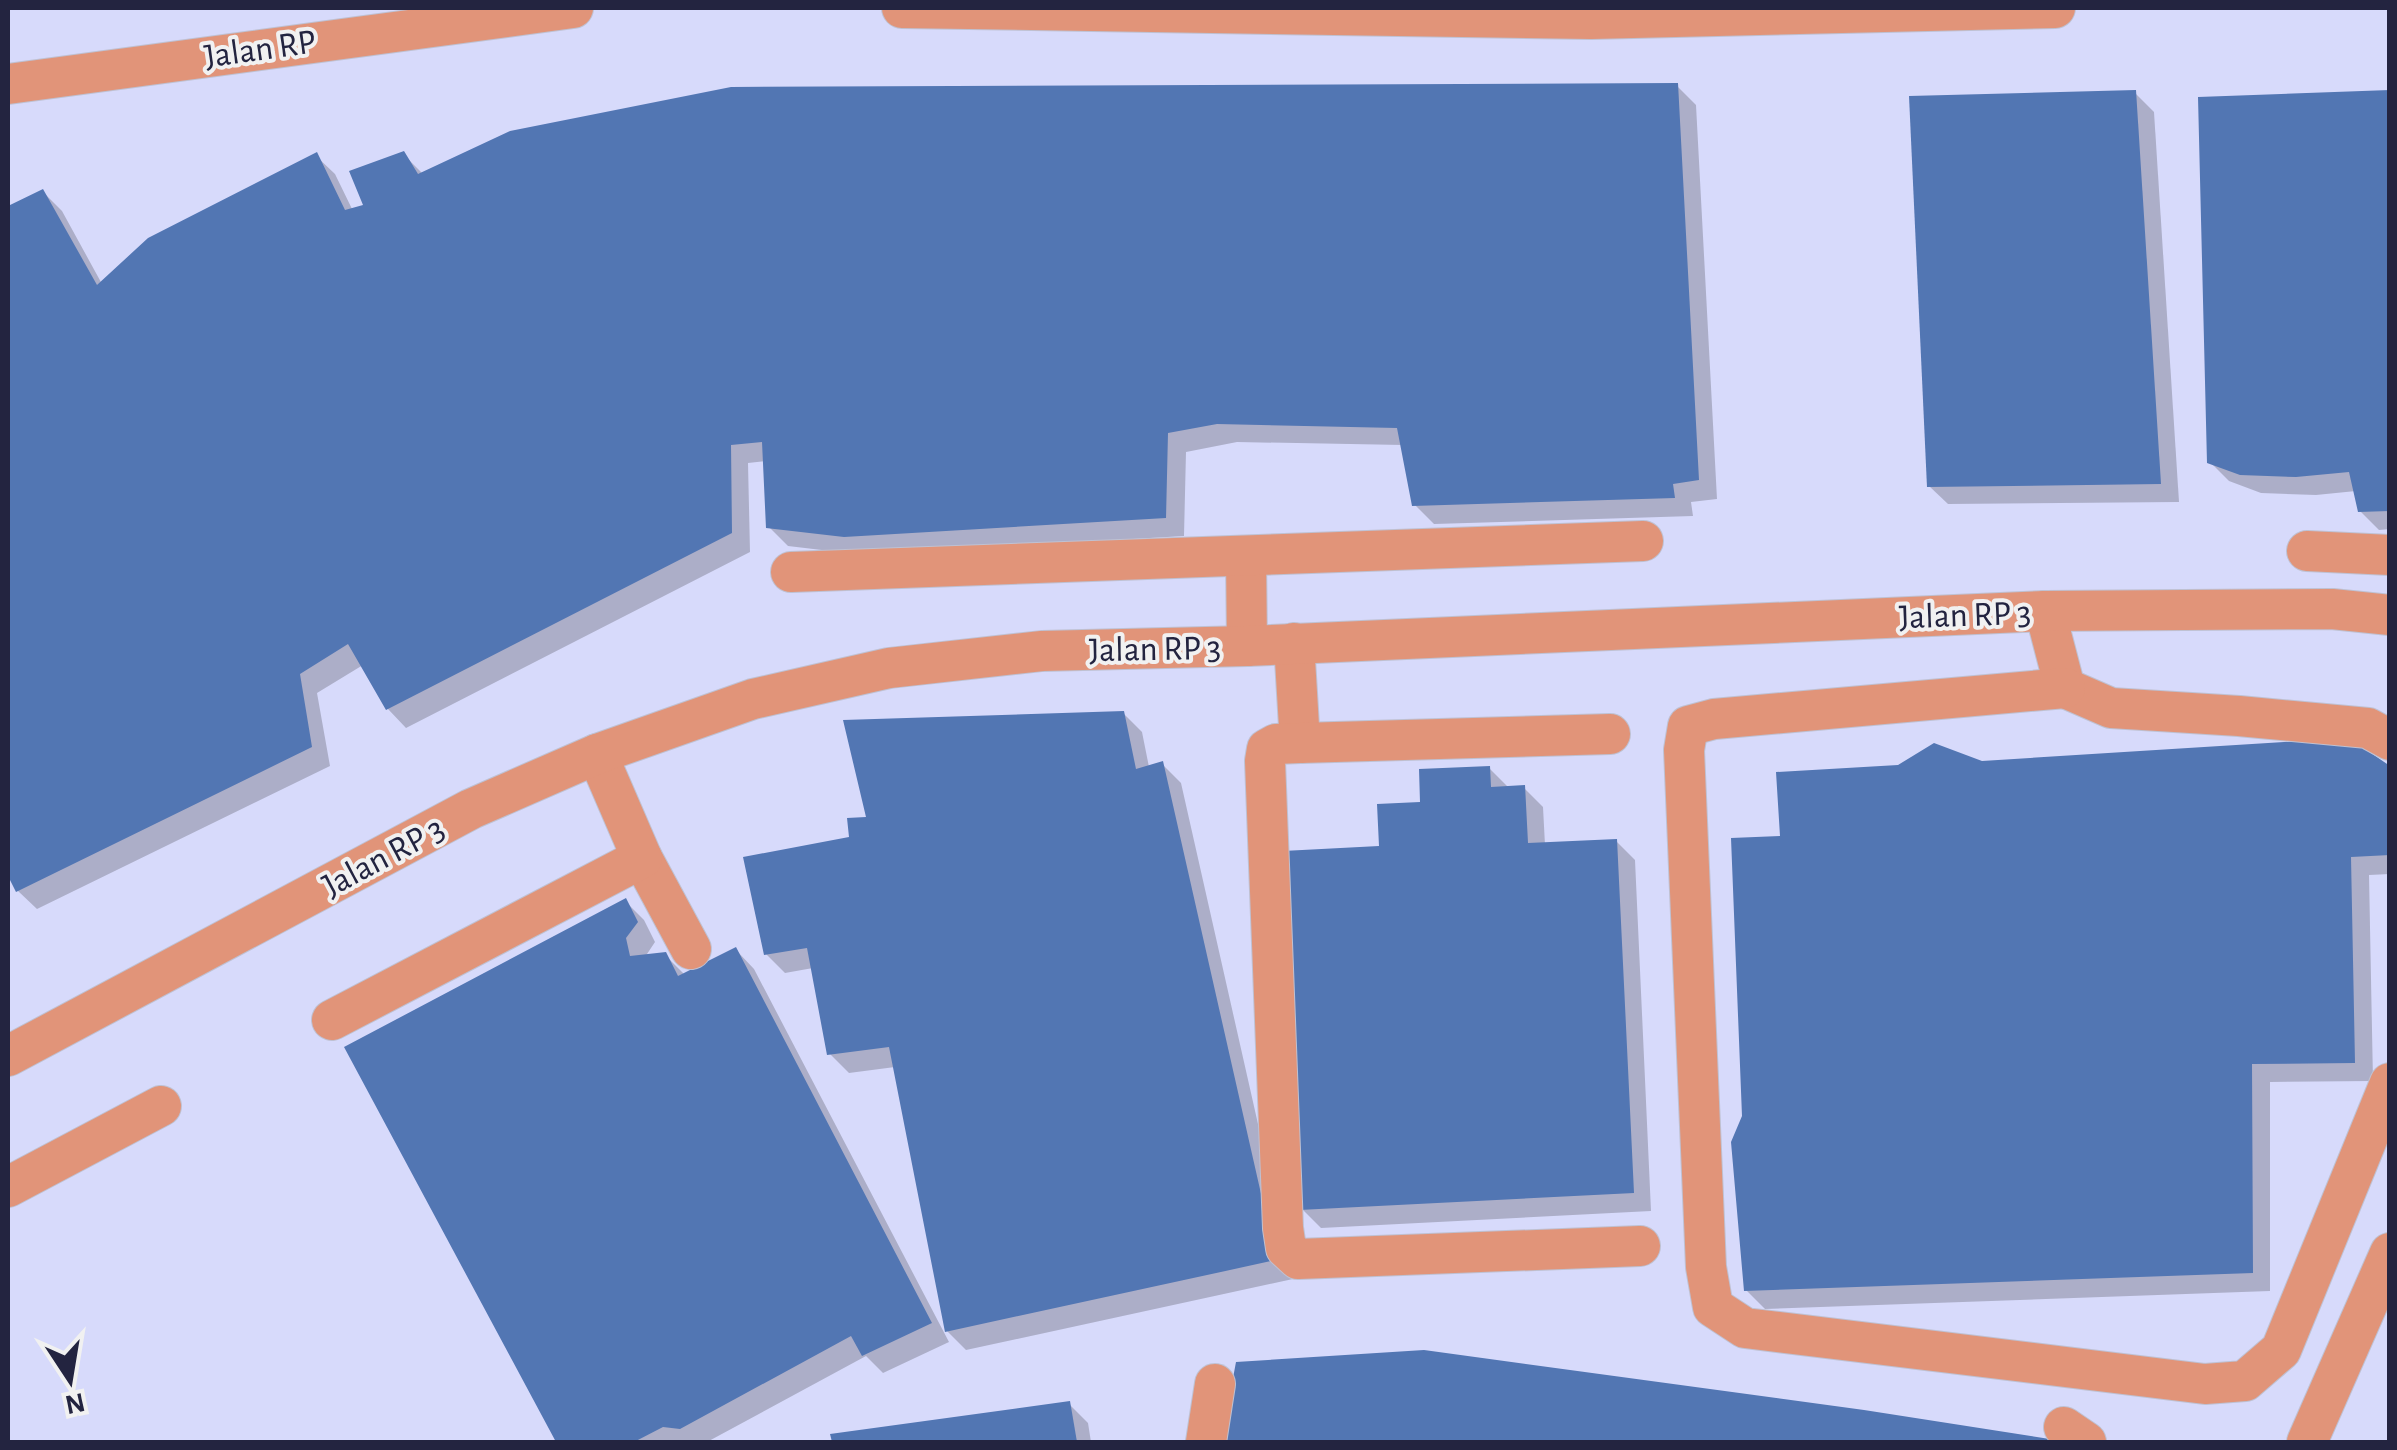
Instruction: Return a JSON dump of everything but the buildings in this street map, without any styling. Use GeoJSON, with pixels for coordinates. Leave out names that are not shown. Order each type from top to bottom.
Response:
{"type":"FeatureCollection","features":[{"type":"Feature","properties":{"kind":"street","name":"Jalan RP"},"geometry":{"type":"LineString","coordinates":[[8,84],[572,8]]}},
{"type":"Feature","properties":{"kind":"street"},"geometry":{"type":"LineString","coordinates":[[902,8],[1591,13],[2056,8]]}},
{"type":"Feature","properties":{"kind":"street"},"geometry":{"type":"LineString","coordinates":[[792,572],[1643,541]]}},
{"type":"Feature","properties":{"kind":"street"},"geometry":{"type":"LineString","coordinates":[[2307,551],[2390,555]]}},
{"type":"Feature","properties":{"kind":"street"},"geometry":{"type":"LineString","coordinates":[[2332,609],[2347,553]]}},
{"type":"Feature","properties":{"kind":"street"},"geometry":{"type":"LineString","coordinates":[[1246,556],[1247,646]]}},
{"type":"Feature","properties":{"kind":"street","name":"Jalan RP 3"},"geometry":{"type":"LineString","coordinates":[[8,1056],[472,809],[597,754],[753,699],[889,668],[1042,650],[1247,646],[2045,611],[2332,609],[2390,616]]}},
{"type":"Feature","properties":{"kind":"street"},"geometry":{"type":"LineString","coordinates":[[2045,611],[2065,688]]}},
{"type":"Feature","properties":{"kind":"street"},"geometry":{"type":"LineString","coordinates":[[1294,643],[1300,743]]}},
{"type":"Feature","properties":{"kind":"street"},"geometry":{"type":"LineString","coordinates":[[2390,740],[2368,728],[2110,708],[2065,688],[1714,719],[1688,726],[1684,750],[1706,1267],[1713,1308],[1745,1328],[2205,1384],[2244,1381],[2282,1350],[2390,1083]]}},
{"type":"Feature","properties":{"kind":"street"},"geometry":{"type":"LineString","coordinates":[[1610,734],[1276,744],[1267,749],[1283,1228],[1286,1248],[1298,1259],[1640,1246]]}},
{"type":"Feature","properties":{"kind":"street"},"geometry":{"type":"LineString","coordinates":[[597,754],[642,858],[691,950]]}},
{"type":"Feature","properties":{"kind":"street"},"geometry":{"type":"LineString","coordinates":[[332,1020],[642,858]]}},
{"type":"Feature","properties":{"kind":"street"},"geometry":{"type":"LineString","coordinates":[[8,1188],[161,1106]]}},
{"type":"Feature","properties":{"kind":"street"},"geometry":{"type":"LineString","coordinates":[[2307,1442],[2390,1253]]}},
{"type":"Feature","properties":{"kind":"street"},"geometry":{"type":"LineString","coordinates":[[1206,1442],[1215,1384]]}},
{"type":"Feature","properties":{"kind":"shaded area"},"geometry":{"type":"Polygon","coordinates":[[[8,8],[2389,8],[2389,1442],[8,1442],[8,8]]]}}]}
